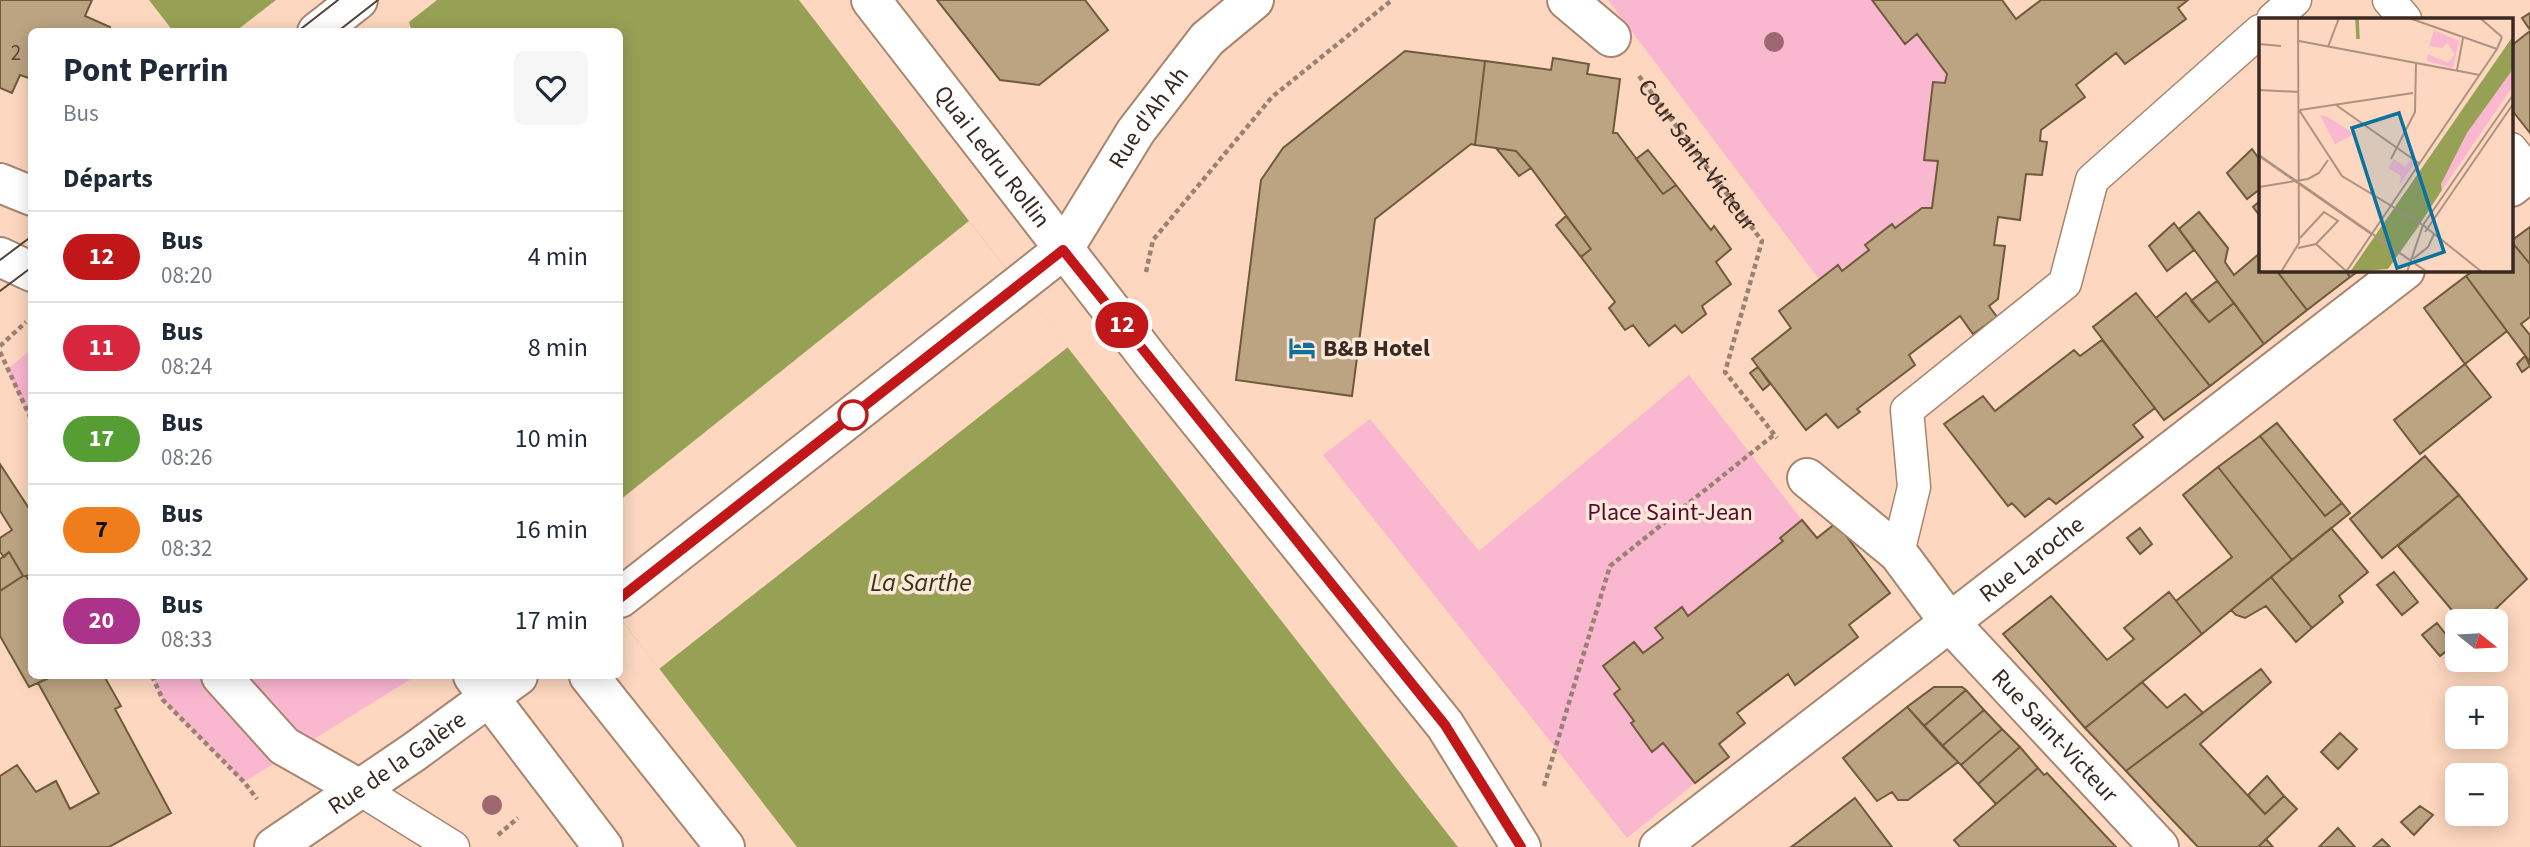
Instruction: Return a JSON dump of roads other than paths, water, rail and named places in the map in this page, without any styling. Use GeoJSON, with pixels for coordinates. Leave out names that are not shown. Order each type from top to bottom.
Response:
{"type":"FeatureCollection","features":[{"type":"Feature","properties":{"kind":"street"},"geometry":{"type":"LineString","coordinates":[[322,28],[358,0]]}},
{"type":"Feature","properties":{"kind":"street","name":"Quai Ledru Rollin"},"geometry":{"type":"LineString","coordinates":[[871,0],[1119,321],[1445,725],[1521,847]]}},
{"type":"Feature","properties":{"kind":"street","name":"Rue d'Ah Ah"},"geometry":{"type":"LineString","coordinates":[[1063,250],[1136,131],[1208,39],[1254,0]]}},
{"type":"Feature","properties":{"kind":"street"},"geometry":{"type":"LineString","coordinates":[[1567,0],[1611,37]]}},
{"type":"Feature","properties":{"kind":"street"},"geometry":{"type":"LineString","coordinates":[[2512,186],[2530,172]]}},
{"type":"Feature","properties":{"kind":"street"},"geometry":{"type":"LineString","coordinates":[[0,183],[28,195]]}},
{"type":"Feature","properties":{"kind":"street"},"geometry":{"type":"LineString","coordinates":[[623,596],[1063,250]]}},
{"type":"Feature","properties":{"kind":"street","name":"Rue Laroche"},"geometry":{"type":"LineString","coordinates":[[1659,847],[2404,271]]}},
{"type":"Feature","properties":{"kind":"street"},"geometry":{"type":"LineString","coordinates":[[1807,478],[1898,553],[1950,623]]}},
{"type":"Feature","properties":{"kind":"street","name":"Rue Saint-Victeur"},"geometry":{"type":"LineString","coordinates":[[1950,623],[2159,847]]}},
{"type":"Feature","properties":{"kind":"street"},"geometry":{"type":"LineString","coordinates":[[224,679],[284,746],[358,788]]}},
{"type":"Feature","properties":{"kind":"street"},"geometry":{"type":"LineString","coordinates":[[591,679],[725,847]]}},
{"type":"Feature","properties":{"kind":"street"},"geometry":{"type":"LineString","coordinates":[[494,682],[603,847]]}},
{"type":"Feature","properties":{"kind":"street","name":"Rue de la Galère"},"geometry":{"type":"LineString","coordinates":[[281,842],[414,752],[494,682]]}},
{"type":"Feature","properties":{"kind":"lane"},"geometry":{"type":"LineString","coordinates":[[2274,18],[2295,0]]}},
{"type":"Feature","properties":{"kind":"lane"},"geometry":{"type":"LineString","coordinates":[[2389,0],[2403,18]]}},
{"type":"Feature","properties":{"kind":"lane"},"geometry":{"type":"LineString","coordinates":[[1898,553],[1914,487],[1907,410],[2065,283],[2091,180],[2259,32]]}},
{"type":"Feature","properties":{"kind":"lane"},"geometry":{"type":"LineString","coordinates":[[2512,150],[2530,172]]}},
{"type":"Feature","properties":{"kind":"lane"},"geometry":{"type":"LineString","coordinates":[[358,788],[453,847]]}},
{"type":"Feature","properties":{"kind":"water","name":"La Sarthe"},"geometry":{"type":"Polygon","coordinates":[[[149,0],[799,0],[1458,847],[797,847],[623,622],[623,28],[171,28],[149,0]]]}},
{"type":"Feature","properties":{"kind":"tram line"},"geometry":{"type":"LineString","coordinates":[[302,28],[338,0]]}},
{"type":"Feature","properties":{"kind":"tram line"},"geometry":{"type":"LineString","coordinates":[[342,28],[378,0]]}},
{"type":"Feature","properties":{"kind":"tram line"},"geometry":{"type":"LineString","coordinates":[[0,260],[28,239]]}},
{"type":"Feature","properties":{"kind":"tram line"},"geometry":{"type":"LineString","coordinates":[[0,291],[28,270]]}},
{"type":"Feature","properties":{"kind":"place","name":"B&B Hotel"},"geometry":{"type":"Point","coordinates":[1302,348]}},
{"type":"Feature","properties":{"kind":"park label","name":"Place Saint-Jean"},"geometry":{"type":"Point","coordinates":[1670,512]}}]}
